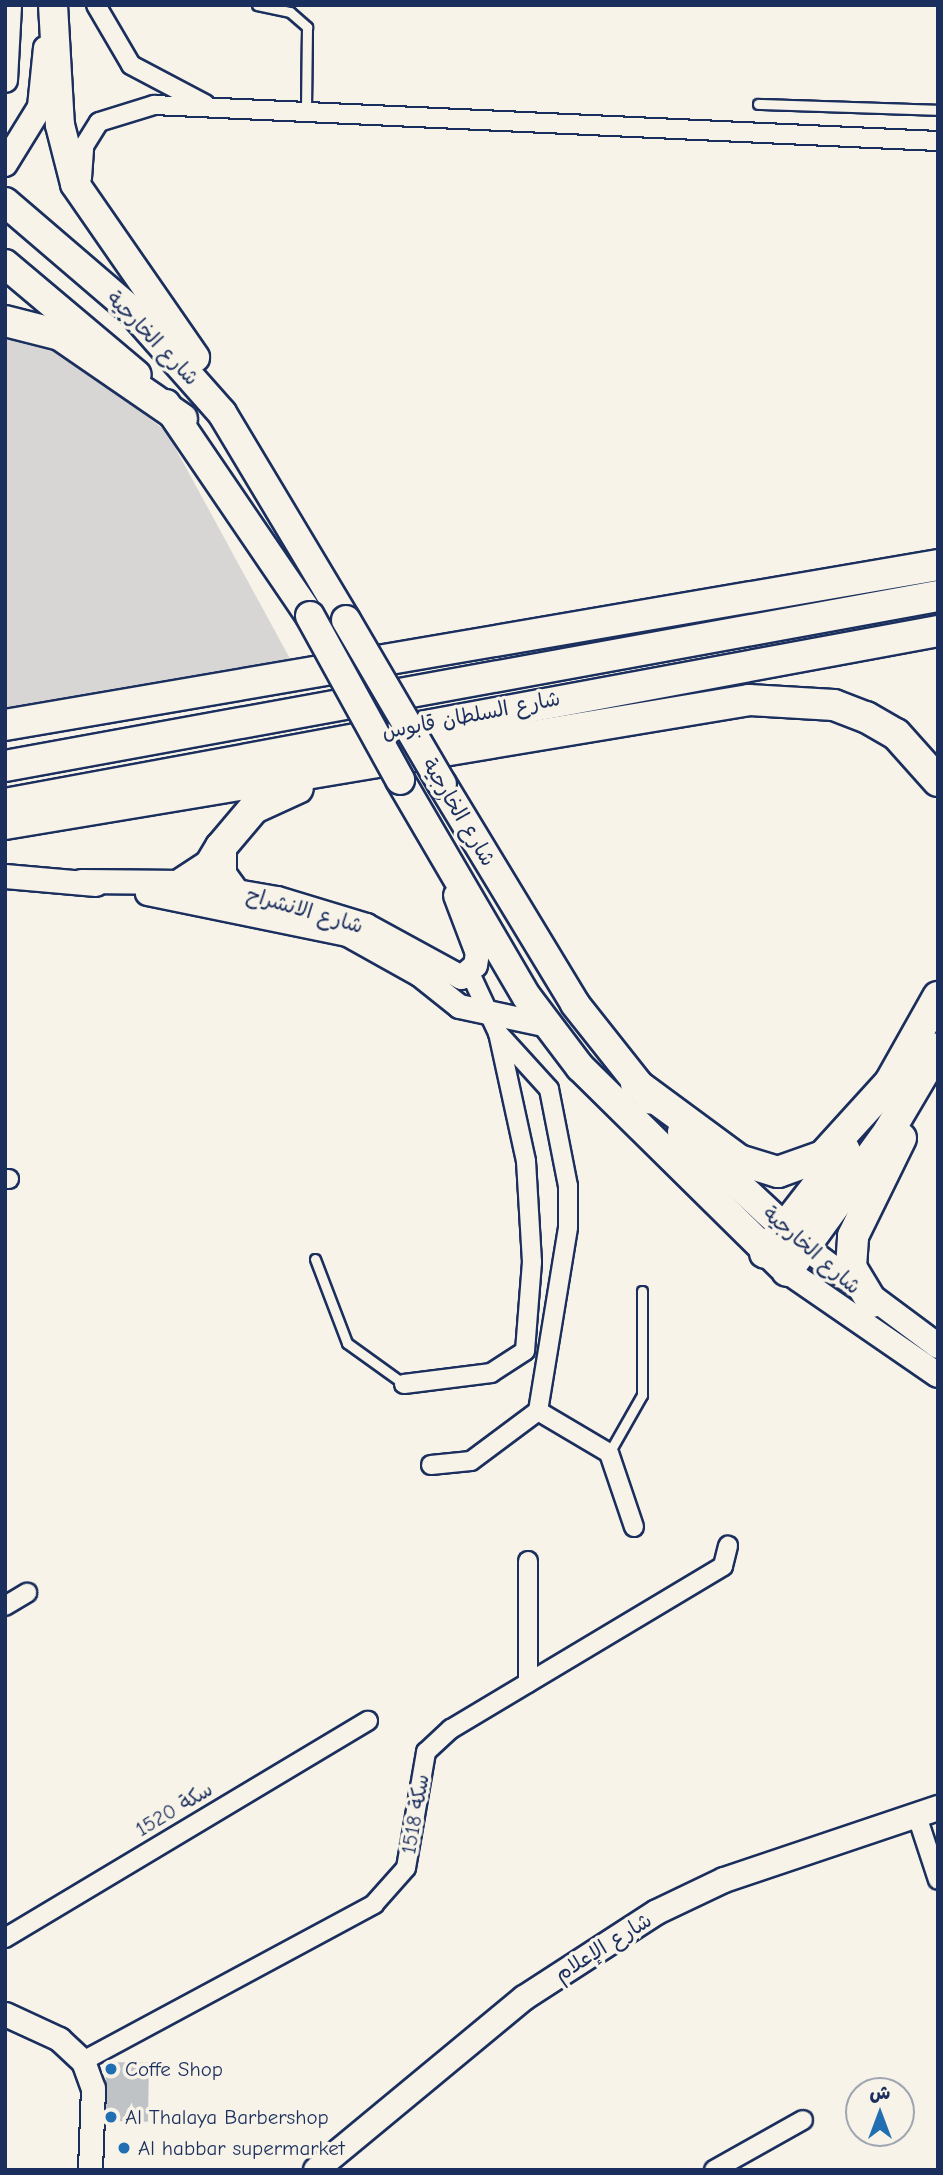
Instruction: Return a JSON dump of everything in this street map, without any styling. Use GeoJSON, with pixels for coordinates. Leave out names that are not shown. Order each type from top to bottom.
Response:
{"type":"FeatureCollection","features":[{"type":"Feature","properties":{"kind":"highway"},"geometry":{"type":"LineString","coordinates":[[5,321],[60,335],[182,419]]}},
{"type":"Feature","properties":{"kind":"highway"},"geometry":{"type":"LineString","coordinates":[[5,726],[938,565]]}},
{"type":"Feature","properties":{"kind":"highway","name":"شارع السلطان قابوس"},"geometry":{"type":"LineString","coordinates":[[5,766],[938,596]]}},
{"type":"Feature","properties":{"kind":"highway","name":"شارع السلطان قابوس"},"geometry":{"type":"LineString","coordinates":[[5,804],[938,631]]}},
{"type":"Feature","properties":{"kind":"highway"},"geometry":{"type":"LineString","coordinates":[[5,824],[433,753],[789,698],[866,717],[896,734],[938,781]]}},
{"type":"Feature","properties":{"kind":"highway"},"geometry":{"type":"LineString","coordinates":[[184,882],[210,864],[254,808],[284,791],[433,753]]}},
{"type":"Feature","properties":{"kind":"highway"},"geometry":{"type":"LineString","coordinates":[[221,847],[222,875],[232,890]]}},
{"type":"Feature","properties":{"kind":"highway"},"geometry":{"type":"LineString","coordinates":[[776,1262],[905,1084],[938,997]]}},
{"type":"Feature","properties":{"kind":"highway"},"geometry":{"type":"LineString","coordinates":[[636,1084],[739,1160],[778,1172],[823,1156],[905,1084],[938,1048]]}},
{"type":"Feature","properties":{"kind":"highway"},"geometry":{"type":"LineString","coordinates":[[873,1302],[851,1267],[853,1236],[900,1143],[905,1084]]}},
{"type":"Feature","properties":{"kind":"main road"},"geometry":{"type":"LineString","coordinates":[[5,80],[9,5]]}},
{"type":"Feature","properties":{"kind":"main road"},"geometry":{"type":"LineString","coordinates":[[5,164],[40,107],[44,5]]}},
{"type":"Feature","properties":{"kind":"main road"},"geometry":{"type":"LineString","coordinates":[[54,5],[65,158],[102,230],[196,359],[222,413]]}},
{"type":"Feature","properties":{"kind":"main road","name":"شارع الخارجية"},"geometry":{"type":"LineString","coordinates":[[5,202],[130,309],[222,413],[575,1004],[636,1084],[795,1237],[873,1302],[938,1346]]}},
{"type":"Feature","properties":{"kind":"main road","name":"شارع الخارجية"},"geometry":{"type":"LineString","coordinates":[[5,264],[182,419],[310,616],[420,814],[548,1025],[630,1122],[776,1262],[938,1375]]}},
{"type":"Feature","properties":{"kind":"main road","name":"شارع الإعلام"},"geometry":{"type":"LineString","coordinates":[[316,2170],[524,1998],[657,1912],[724,1880],[928,1814]]}},
{"type":"Feature","properties":{"kind":"street"},"geometry":{"type":"LineString","coordinates":[[96,5],[118,49],[144,76],[218,109]]}},
{"type":"Feature","properties":{"kind":"street"},"geometry":{"type":"LineString","coordinates":[[102,230],[81,162],[99,122],[137,106],[938,141]]}},
{"type":"Feature","properties":{"kind":"street"},"geometry":{"type":"LineString","coordinates":[[420,814],[475,942],[470,973],[496,1024],[549,1089],[568,1186],[556,1323],[538,1411],[471,1461],[431,1465]]}},
{"type":"Feature","properties":{"kind":"street","name":"شارع الانشراح"},"geometry":{"type":"LineString","coordinates":[[5,876],[81,881],[184,882],[232,890],[333,913],[401,943],[450,975],[470,973]]}},
{"type":"Feature","properties":{"kind":"street","name":"شارع الانشراح"},"geometry":{"type":"LineString","coordinates":[[81,881],[289,917],[347,934],[419,974],[459,1006],[496,1024],[548,1025]]}},
{"type":"Feature","properties":{"kind":"street"},"geometry":{"type":"LineString","coordinates":[[128,890],[184,882]]}},
{"type":"Feature","properties":{"kind":"street"},"geometry":{"type":"LineString","coordinates":[[404,1384],[491,1373],[525,1351],[532,1262],[526,1161],[496,1024]]}},
{"type":"Feature","properties":{"kind":"street"},"geometry":{"type":"LineString","coordinates":[[538,1411],[609,1453],[635,1527]]}},
{"type":"Feature","properties":{"kind":"street","name":"سكة 1518"},"geometry":{"type":"LineString","coordinates":[[83,2061],[374,1904],[406,1868],[426,1752],[451,1729],[723,1566],[728,1546]]}},
{"type":"Feature","properties":{"kind":"street"},"geometry":{"type":"LineString","coordinates":[[528,1561],[528,1683]]}},
{"type":"Feature","properties":{"kind":"street"},"geometry":{"type":"LineString","coordinates":[[5,1606],[27,1593]]}},
{"type":"Feature","properties":{"kind":"street","name":"سكة 1520"},"geometry":{"type":"LineString","coordinates":[[5,1938],[368,1721]]}},
{"type":"Feature","properties":{"kind":"street"},"geometry":{"type":"LineString","coordinates":[[928,1814],[938,1880]]}},
{"type":"Feature","properties":{"kind":"street"},"geometry":{"type":"LineString","coordinates":[[5,2014],[59,2039],[83,2061],[93,2088],[90,2170]]}},
{"type":"Feature","properties":{"kind":"street"},"geometry":{"type":"LineString","coordinates":[[713,2170],[803,2120]]}},
{"type":"Feature","properties":{"kind":"lane"},"geometry":{"type":"LineString","coordinates":[[257,5],[290,12],[307,27],[306,113]]}},
{"type":"Feature","properties":{"kind":"lane"},"geometry":{"type":"LineString","coordinates":[[758,104],[938,110]]}},
{"type":"Feature","properties":{"kind":"lane"},"geometry":{"type":"LineString","coordinates":[[316,1259],[347,1343],[404,1384]]}},
{"type":"Feature","properties":{"kind":"lane"},"geometry":{"type":"LineString","coordinates":[[609,1453],[642,1395],[642,1291]]}},
{"type":"Feature","properties":{"kind":"shaded area"},"geometry":{"type":"Polygon","coordinates":[[[5,331],[49,343],[166,431],[294,666],[5,714],[5,331]]]}},
{"type":"Feature","properties":{"kind":"building"},"geometry":{"type":"Polygon","coordinates":[[[106,2062],[149,2063],[148,2122],[105,2121],[106,2062]]]}},
{"type":"Feature","properties":{"kind":"place","name":"Coffe Shop"},"geometry":{"type":"Point","coordinates":[111,2069]}},
{"type":"Feature","properties":{"kind":"place","name":"Al Thalaya Barbershop"},"geometry":{"type":"Point","coordinates":[111,2117]}},
{"type":"Feature","properties":{"kind":"place","name":"Al habbar supermarket"},"geometry":{"type":"Point","coordinates":[124,2148]}}]}
